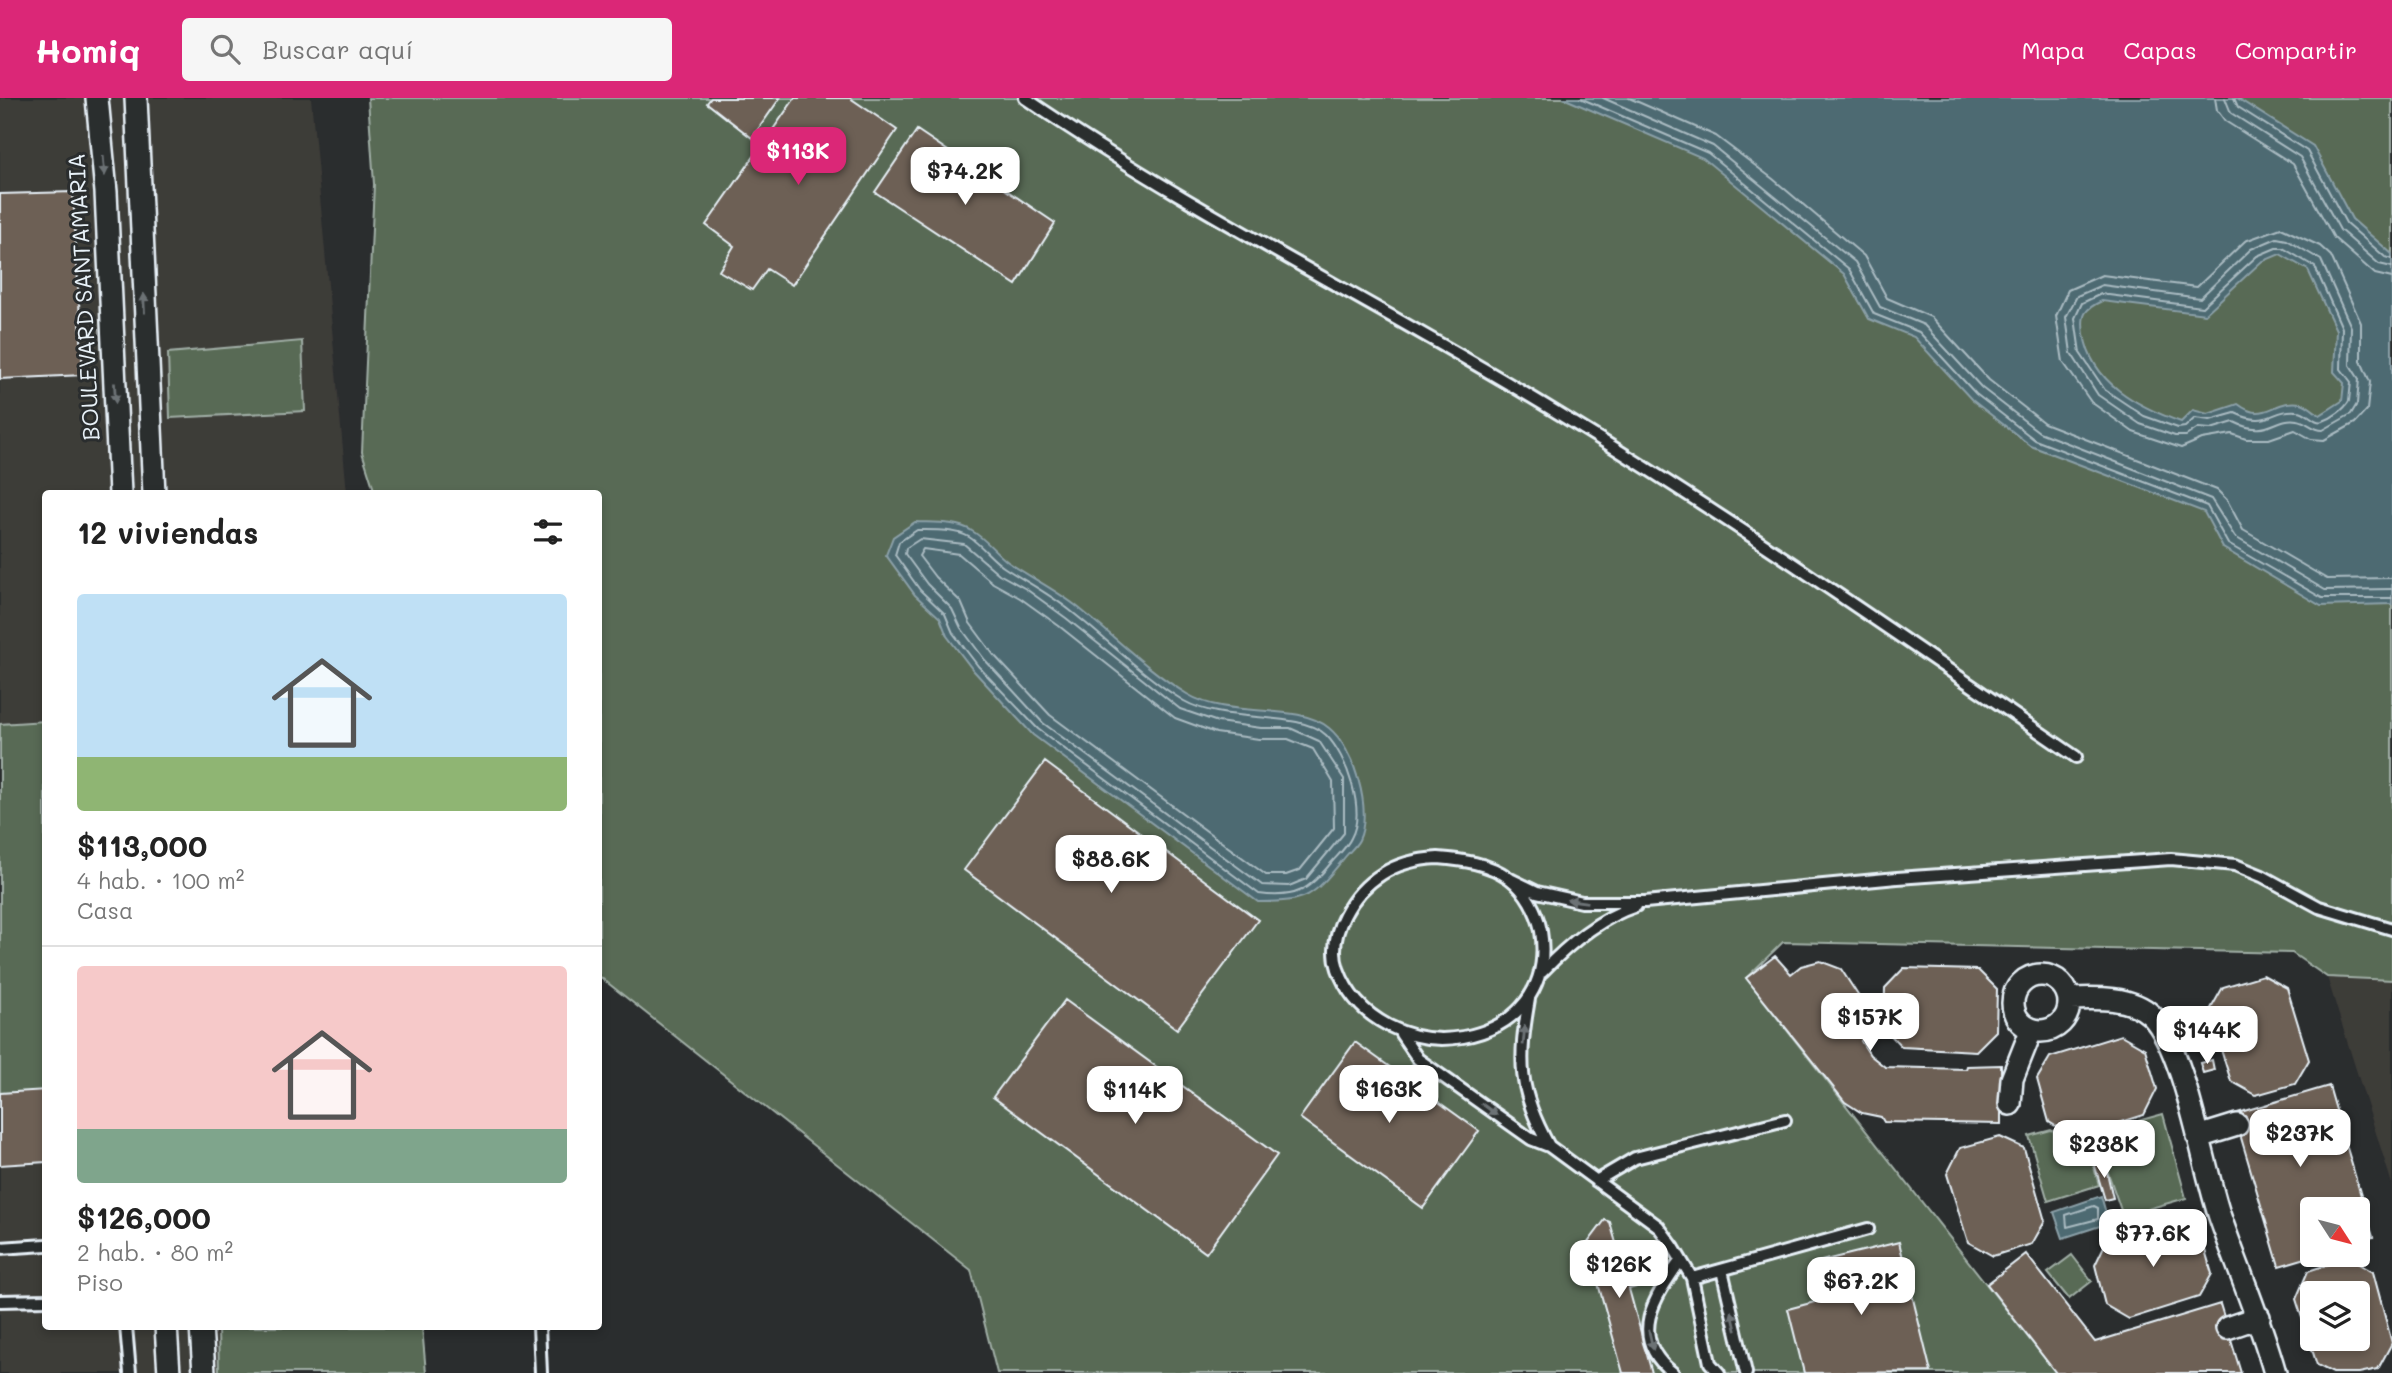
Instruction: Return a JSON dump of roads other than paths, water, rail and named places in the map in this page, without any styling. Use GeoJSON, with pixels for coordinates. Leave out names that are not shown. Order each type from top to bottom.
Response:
{"type":"FeatureCollection","features":[{"type":"Feature","properties":{"kind":"street","name":"BOULEVARD SANTAMARIA"},"geometry":{"type":"LineString","coordinates":[[97,98],[106,192],[120,490]]}},
{"type":"Feature","properties":{"kind":"street"},"geometry":{"type":"LineString","coordinates":[[136,98],[155,490]]}},
{"type":"Feature","properties":{"kind":"street"},"geometry":{"type":"LineString","coordinates":[[2044,975],[2056,979],[2065,987],[2069,1011],[2054,1029],[2031,1031],[2017,1019],[2012,1000],[2021,983],[2032,976],[2044,975]]}},
{"type":"Feature","properties":{"kind":"street"},"geometry":{"type":"LineString","coordinates":[[2069,999],[2133,1002],[2151,1015],[2164,1034],[2198,1137],[2219,1215],[2259,1317],[2275,1373]]}},
{"type":"Feature","properties":{"kind":"street"},"geometry":{"type":"LineString","coordinates":[[2010,1104],[2007,1081],[2031,1031]]}},
{"type":"Feature","properties":{"kind":"street"},"geometry":{"type":"LineString","coordinates":[[2198,1137],[2237,1125]]}},
{"type":"Feature","properties":{"kind":"street"},"geometry":{"type":"LineString","coordinates":[[2227,1328],[2259,1317]]}},
{"type":"Feature","properties":{"kind":"street"},"geometry":{"type":"LineString","coordinates":[[166,1330],[169,1373]]}},
{"type":"Feature","properties":{"kind":"street"},"geometry":{"type":"LineString","coordinates":[[201,1330],[204,1373]]}},
{"type":"Feature","properties":{"kind":"lane"},"geometry":{"type":"LineString","coordinates":[[1026,98],[1154,180],[1557,412],[1888,628],[2076,757]]}},
{"type":"Feature","properties":{"kind":"lane"},"geometry":{"type":"LineString","coordinates":[[1529,999],[1511,1017],[1486,1031],[1461,1038],[1427,1039],[1401,1034],[1376,1018],[1353,995],[1338,968],[1335,945],[1342,920],[1359,894],[1391,870],[1418,860],[1438,858],[1476,863],[1537,892],[1582,902],[1645,902],[1897,878],[2171,859],[2235,865],[2262,876],[2319,907],[2392,929]]}},
{"type":"Feature","properties":{"kind":"lane"},"geometry":{"type":"LineString","coordinates":[[1510,879],[1527,897],[1539,918],[1544,947],[1542,972]]}},
{"type":"Feature","properties":{"kind":"lane"},"geometry":{"type":"LineString","coordinates":[[1549,1146],[1530,1112],[1525,1094],[1523,1046],[1529,999],[1542,972],[1567,946],[1623,910],[1645,902]]}},
{"type":"Feature","properties":{"kind":"lane"},"geometry":{"type":"LineString","coordinates":[[1401,1034],[1418,1059],[1531,1139],[1549,1146],[1658,1226],[1692,1278],[1707,1368],[1719,1373]]}},
{"type":"Feature","properties":{"kind":"lane"},"geometry":{"type":"LineString","coordinates":[[1596,1181],[1635,1158],[1785,1119]]}},
{"type":"Feature","properties":{"kind":"lane"},"geometry":{"type":"LineString","coordinates":[[1692,1278],[1868,1228]]}},
{"type":"Feature","properties":{"kind":"lane"},"geometry":{"type":"LineString","coordinates":[[0,1248],[42,1245]]}},
{"type":"Feature","properties":{"kind":"lane"},"geometry":{"type":"LineString","coordinates":[[1673,1373],[1658,1360],[1649,1343],[1649,1315],[1655,1299],[1681,1260]]}},
{"type":"Feature","properties":{"kind":"lane"},"geometry":{"type":"LineString","coordinates":[[1722,1270],[1746,1373]]}},
{"type":"Feature","properties":{"kind":"lane"},"geometry":{"type":"LineString","coordinates":[[0,1301],[42,1300]]}},
{"type":"Feature","properties":{"kind":"lane"},"geometry":{"type":"LineString","coordinates":[[127,1330],[130,1373]]}},
{"type":"Feature","properties":{"kind":"lane"},"geometry":{"type":"LineString","coordinates":[[539,1330],[541,1373]]}},
{"type":"Feature","properties":{"kind":"water"},"geometry":{"type":"Polygon","coordinates":[[[1563,98],[2237,98],[2313,146],[2352,219],[2392,254],[2392,604],[2321,606],[2223,548],[2204,512],[2031,446],[1972,400],[1914,337],[1869,319],[1844,274],[1703,158],[1563,98]],[[2280,254],[2261,262],[2205,314],[2102,301],[2085,313],[2083,322],[2088,351],[2096,366],[2119,391],[2149,409],[2181,422],[2193,410],[2208,414],[2238,404],[2247,410],[2263,412],[2292,402],[2301,403],[2320,415],[2342,401],[2344,383],[2334,372],[2336,330],[2308,270],[2280,254]]]}},
{"type":"Feature","properties":{"kind":"water"},"geometry":{"type":"Polygon","coordinates":[[[915,522],[952,524],[972,531],[1008,562],[1075,605],[1144,663],[1187,694],[1204,702],[1223,706],[1299,715],[1329,728],[1346,750],[1359,781],[1364,813],[1359,840],[1325,880],[1309,894],[1289,900],[1258,902],[1033,735],[973,670],[947,636],[940,618],[915,595],[886,555],[893,537],[915,522]]]}},
{"type":"Feature","properties":{"kind":"water"},"geometry":{"type":"Polygon","coordinates":[[[2101,1196],[2109,1223],[2063,1238],[2054,1212],[2101,1196]]]}}]}
